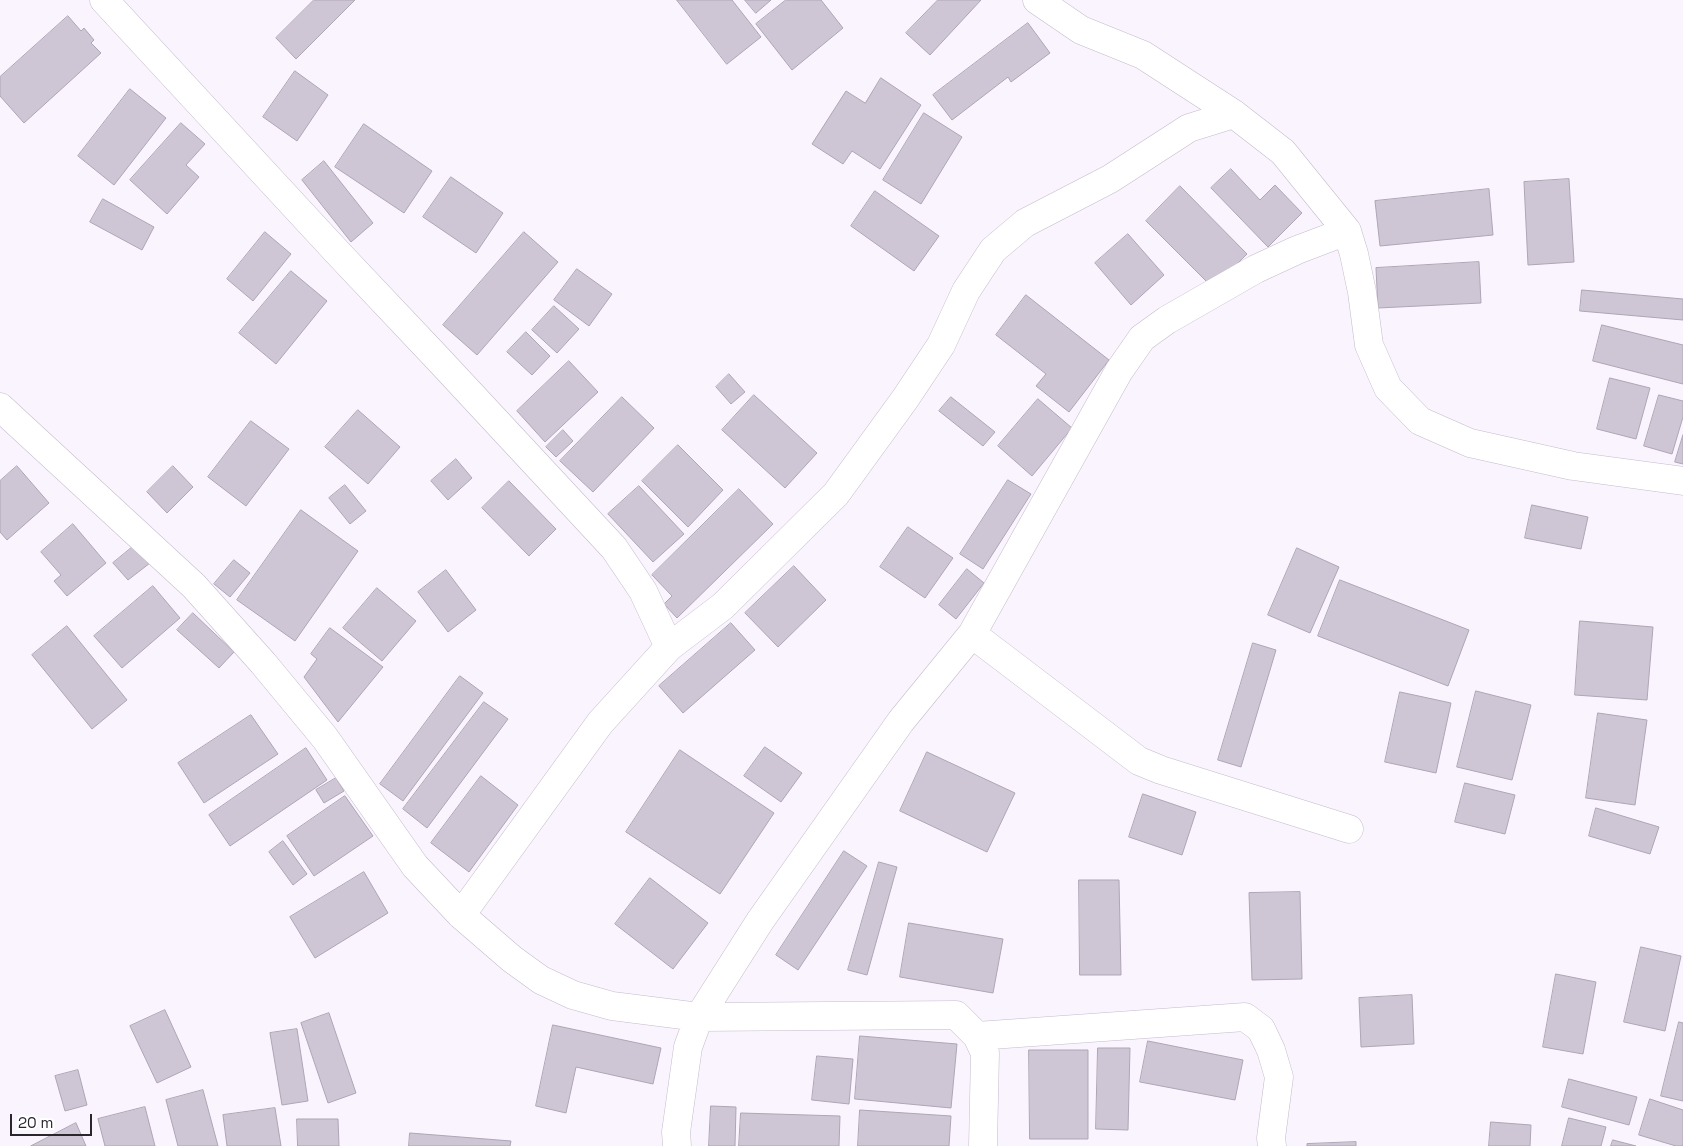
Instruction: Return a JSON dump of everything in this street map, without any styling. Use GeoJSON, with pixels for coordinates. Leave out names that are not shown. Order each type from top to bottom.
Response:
{"type":"FeatureCollection","features":[{"type":"Feature","properties":{"kind":"street"},"geometry":{"type":"LineString","coordinates":[[104,0],[614,548],[643,591],[669,647]]}},
{"type":"Feature","properties":{"kind":"street"},"geometry":{"type":"LineString","coordinates":[[1037,0],[1081,30],[1143,54],[1234,114],[1283,152],[1347,231],[1362,292],[1369,345],[1388,388],[1420,420],[1470,443],[1573,466],[1683,481]]}},
{"type":"Feature","properties":{"kind":"street"},"geometry":{"type":"LineString","coordinates":[[461,915],[600,723],[669,647],[723,606],[836,494],[905,399],[941,345],[966,291],[993,250],[1025,223],[1110,179],[1189,128],[1234,114]]}},
{"type":"Feature","properties":{"kind":"street"},"geometry":{"type":"LineString","coordinates":[[676,1146],[676,1132],[688,1048],[698,1017],[760,920],[901,721],[972,634],[1119,371],[1142,338],[1167,320],[1256,269],[1296,250],[1347,231]]}},
{"type":"Feature","properties":{"kind":"street"},"geometry":{"type":"LineString","coordinates":[[0,407],[194,586],[263,663],[325,738],[415,866],[461,915],[527,970],[542,980],[573,995],[612,1006],[698,1017],[956,1015],[977,1036],[985,1053],[983,1146]]}},
{"type":"Feature","properties":{"kind":"street"},"geometry":{"type":"LineString","coordinates":[[972,634],[1139,761],[1161,770],[1349,830]]}},
{"type":"Feature","properties":{"kind":"street"},"geometry":{"type":"LineString","coordinates":[[977,1036],[1245,1016],[1262,1029],[1279,1077],[1271,1138],[1272,1146]]}},
{"type":"Feature","properties":{"kind":"building"},"geometry":{"type":"Polygon","coordinates":[[[314,0],[355,0],[296,59],[276,38],[314,0]]]}},
{"type":"Feature","properties":{"kind":"building"},"geometry":{"type":"Polygon","coordinates":[[[677,0],[732,0],[761,37],[727,64],[677,0]]]}},
{"type":"Feature","properties":{"kind":"building"},"geometry":{"type":"Polygon","coordinates":[[[745,0],[771,0],[756,13],[745,0]]]}},
{"type":"Feature","properties":{"kind":"building"},"geometry":{"type":"Polygon","coordinates":[[[786,0],[821,0],[843,28],[792,70],[756,24],[786,0]]]}},
{"type":"Feature","properties":{"kind":"building"},"geometry":{"type":"Polygon","coordinates":[[[938,0],[981,0],[930,55],[906,33],[938,0]]]}},
{"type":"Feature","properties":{"kind":"building"},"geometry":{"type":"Polygon","coordinates":[[[68,16],[81,31],[84,28],[94,40],[91,43],[101,53],[24,123],[0,96],[0,77],[68,16]]]}},
{"type":"Feature","properties":{"kind":"building"},"geometry":{"type":"Polygon","coordinates":[[[1028,23],[1050,53],[1011,82],[1008,77],[952,120],[933,95],[1028,23]]]}},
{"type":"Feature","properties":{"kind":"building"},"geometry":{"type":"Polygon","coordinates":[[[295,71],[328,95],[297,141],[263,117],[295,71]]]}},
{"type":"Feature","properties":{"kind":"building"},"geometry":{"type":"Polygon","coordinates":[[[881,78],[921,105],[880,169],[852,151],[843,164],[812,144],[846,91],[865,103],[881,78]]]}},
{"type":"Feature","properties":{"kind":"building"},"geometry":{"type":"Polygon","coordinates":[[[130,89],[166,118],[114,185],[78,156],[130,89]]]}},
{"type":"Feature","properties":{"kind":"building"},"geometry":{"type":"Polygon","coordinates":[[[924,113],[962,137],[921,204],[883,180],[924,113]]]}},
{"type":"Feature","properties":{"kind":"building"},"geometry":{"type":"Polygon","coordinates":[[[181,123],[205,144],[186,165],[199,177],[167,214],[130,180],[181,123]]]}},
{"type":"Feature","properties":{"kind":"building"},"geometry":{"type":"Polygon","coordinates":[[[364,124],[432,171],[404,213],[335,167],[364,124]]]}},
{"type":"Feature","properties":{"kind":"building"},"geometry":{"type":"Polygon","coordinates":[[[324,161],[373,223],[351,242],[302,180],[324,161]]]}},
{"type":"Feature","properties":{"kind":"building"},"geometry":{"type":"Polygon","coordinates":[[[1231,169],[1260,200],[1275,185],[1302,213],[1268,247],[1211,188],[1231,169]]]}},
{"type":"Feature","properties":{"kind":"building"},"geometry":{"type":"Polygon","coordinates":[[[451,177],[503,213],[476,253],[423,217],[451,177]]]}},
{"type":"Feature","properties":{"kind":"building"},"geometry":{"type":"Polygon","coordinates":[[[1569,179],[1574,262],[1528,265],[1524,182],[1569,179]]]}},
{"type":"Feature","properties":{"kind":"building"},"geometry":{"type":"Polygon","coordinates":[[[1180,186],[1247,254],[1213,288],[1146,221],[1180,186]]]}},
{"type":"Feature","properties":{"kind":"building"},"geometry":{"type":"Polygon","coordinates":[[[1489,189],[1493,235],[1380,246],[1375,201],[1489,189]]]}},
{"type":"Feature","properties":{"kind":"building"},"geometry":{"type":"Polygon","coordinates":[[[875,191],[939,236],[914,271],[851,226],[875,191]]]}},
{"type":"Feature","properties":{"kind":"building"},"geometry":{"type":"Polygon","coordinates":[[[103,199],[154,227],[142,250],[90,222],[103,199]]]}},
{"type":"Feature","properties":{"kind":"building"},"geometry":{"type":"Polygon","coordinates":[[[265,232],[291,254],[253,301],[227,279],[265,232]]]}},
{"type":"Feature","properties":{"kind":"building"},"geometry":{"type":"Polygon","coordinates":[[[524,232],[558,262],[477,355],[443,325],[524,232]]]}},
{"type":"Feature","properties":{"kind":"building"},"geometry":{"type":"Polygon","coordinates":[[[1128,234],[1164,275],[1131,305],[1095,263],[1128,234]]]}},
{"type":"Feature","properties":{"kind":"building"},"geometry":{"type":"Polygon","coordinates":[[[1479,262],[1481,303],[1378,308],[1376,268],[1479,262]]]}},
{"type":"Feature","properties":{"kind":"building"},"geometry":{"type":"Polygon","coordinates":[[[577,269],[612,294],[589,326],[554,300],[577,269]]]}},
{"type":"Feature","properties":{"kind":"building"},"geometry":{"type":"Polygon","coordinates":[[[291,271],[327,301],[276,364],[239,333],[291,271]]]}},
{"type":"Feature","properties":{"kind":"building"},"geometry":{"type":"Polygon","coordinates":[[[1582,290],[1683,299],[1683,320],[1580,311],[1582,290]]]}},
{"type":"Feature","properties":{"kind":"building"},"geometry":{"type":"Polygon","coordinates":[[[1026,295],[1109,360],[1069,412],[1036,386],[1046,374],[996,335],[1026,295]]]}},
{"type":"Feature","properties":{"kind":"building"},"geometry":{"type":"Polygon","coordinates":[[[554,306],[579,329],[557,353],[532,330],[554,306]]]}},
{"type":"Feature","properties":{"kind":"building"},"geometry":{"type":"Polygon","coordinates":[[[1602,325],[1683,345],[1683,384],[1593,361],[1602,325]]]}},
{"type":"Feature","properties":{"kind":"building"},"geometry":{"type":"Polygon","coordinates":[[[526,332],[550,356],[532,375],[507,352],[526,332]]]}},
{"type":"Feature","properties":{"kind":"building"},"geometry":{"type":"Polygon","coordinates":[[[569,361],[598,392],[545,442],[517,411],[569,361]]]}},
{"type":"Feature","properties":{"kind":"building"},"geometry":{"type":"Polygon","coordinates":[[[729,374],[745,392],[731,404],[716,387],[729,374]]]}},
{"type":"Feature","properties":{"kind":"building"},"geometry":{"type":"Polygon","coordinates":[[[1610,378],[1650,388],[1636,439],[1597,429],[1610,378]]]}},
{"type":"Feature","properties":{"kind":"building"},"geometry":{"type":"Polygon","coordinates":[[[754,395],[817,453],[785,488],[722,430],[754,395]]]}},
{"type":"Feature","properties":{"kind":"building"},"geometry":{"type":"Polygon","coordinates":[[[1659,395],[1683,401],[1683,417],[1672,454],[1644,446],[1659,395]]]}},
{"type":"Feature","properties":{"kind":"building"},"geometry":{"type":"Polygon","coordinates":[[[622,397],[654,428],[593,492],[560,461],[622,397]]]}},
{"type":"Feature","properties":{"kind":"building"},"geometry":{"type":"Polygon","coordinates":[[[951,397],[995,432],[983,446],[939,411],[951,397]]]}},
{"type":"Feature","properties":{"kind":"building"},"geometry":{"type":"Polygon","coordinates":[[[1038,399],[1072,428],[1032,476],[998,446],[1038,399]]]}},
{"type":"Feature","properties":{"kind":"building"},"geometry":{"type":"Polygon","coordinates":[[[358,410],[400,447],[368,484],[325,447],[358,410]]]}},
{"type":"Feature","properties":{"kind":"building"},"geometry":{"type":"Polygon","coordinates":[[[251,421],[289,449],[246,506],[208,477],[251,421]]]}},
{"type":"Feature","properties":{"kind":"building"},"geometry":{"type":"Polygon","coordinates":[[[563,430],[573,441],[556,457],[546,447],[563,430]]]}},
{"type":"Feature","properties":{"kind":"building"},"geometry":{"type":"Polygon","coordinates":[[[1683,435],[1683,464],[1675,462],[1683,435]]]}},
{"type":"Feature","properties":{"kind":"building"},"geometry":{"type":"Polygon","coordinates":[[[678,445],[723,490],[688,527],[642,481],[678,445]]]}},
{"type":"Feature","properties":{"kind":"building"},"geometry":{"type":"Polygon","coordinates":[[[456,459],[472,478],[448,500],[431,481],[456,459]]]}},
{"type":"Feature","properties":{"kind":"building"},"geometry":{"type":"Polygon","coordinates":[[[17,466],[49,503],[7,540],[0,532],[0,481],[17,466]]]}},
{"type":"Feature","properties":{"kind":"building"},"geometry":{"type":"Polygon","coordinates":[[[173,466],[193,487],[167,513],[147,492],[173,466]]]}},
{"type":"Feature","properties":{"kind":"building"},"geometry":{"type":"Polygon","coordinates":[[[1008,480],[1031,494],[983,569],[960,554],[1008,480]]]}},
{"type":"Feature","properties":{"kind":"building"},"geometry":{"type":"Polygon","coordinates":[[[509,481],[556,529],[529,556],[482,508],[509,481]]]}},
{"type":"Feature","properties":{"kind":"building"},"geometry":{"type":"Polygon","coordinates":[[[345,485],[366,511],[350,524],[329,498],[345,485]]]}},
{"type":"Feature","properties":{"kind":"building"},"geometry":{"type":"Polygon","coordinates":[[[639,486],[684,534],[653,562],[608,514],[639,486]]]}},
{"type":"Feature","properties":{"kind":"building"},"geometry":{"type":"Polygon","coordinates":[[[739,489],[773,524],[677,618],[664,604],[672,596],[652,575],[739,489]]]}},
{"type":"Feature","properties":{"kind":"building"},"geometry":{"type":"Polygon","coordinates":[[[1532,505],[1588,517],[1581,549],[1525,538],[1532,505]]]}},
{"type":"Feature","properties":{"kind":"building"},"geometry":{"type":"Polygon","coordinates":[[[301,510],[358,551],[295,641],[237,600],[301,510]]]}},
{"type":"Feature","properties":{"kind":"building"},"geometry":{"type":"Polygon","coordinates":[[[73,524],[106,563],[67,596],[54,581],[61,575],[41,552],[73,524]]]}},
{"type":"Feature","properties":{"kind":"building"},"geometry":{"type":"Polygon","coordinates":[[[908,527],[953,558],[925,598],[880,567],[908,527]]]}},
{"type":"Feature","properties":{"kind":"building"},"geometry":{"type":"Polygon","coordinates":[[[135,545],[150,563],[128,580],[113,563],[135,545]]]}},
{"type":"Feature","properties":{"kind":"building"},"geometry":{"type":"Polygon","coordinates":[[[1297,548],[1339,567],[1310,633],[1268,615],[1297,548]]]}},
{"type":"Feature","properties":{"kind":"building"},"geometry":{"type":"Polygon","coordinates":[[[234,560],[250,573],[230,597],[214,584],[234,560]]]}},
{"type":"Feature","properties":{"kind":"building"},"geometry":{"type":"Polygon","coordinates":[[[794,566],[826,600],[778,647],[745,613],[794,566]]]}},
{"type":"Feature","properties":{"kind":"building"},"geometry":{"type":"Polygon","coordinates":[[[967,569],[984,583],[956,619],[939,605],[967,569]]]}},
{"type":"Feature","properties":{"kind":"building"},"geometry":{"type":"Polygon","coordinates":[[[446,570],[476,610],[448,632],[418,592],[446,570]]]}},
{"type":"Feature","properties":{"kind":"building"},"geometry":{"type":"Polygon","coordinates":[[[1340,580],[1469,630],[1448,686],[1318,636],[1340,580]]]}},
{"type":"Feature","properties":{"kind":"building"},"geometry":{"type":"Polygon","coordinates":[[[153,586],[180,618],[122,668],[94,636],[153,586]]]}},
{"type":"Feature","properties":{"kind":"building"},"geometry":{"type":"Polygon","coordinates":[[[377,588],[416,621],[382,661],[343,628],[377,588]]]}},
{"type":"Feature","properties":{"kind":"building"},"geometry":{"type":"Polygon","coordinates":[[[193,613],[234,652],[219,668],[177,630],[193,613]]]}},
{"type":"Feature","properties":{"kind":"building"},"geometry":{"type":"Polygon","coordinates":[[[1580,621],[1653,627],[1647,700],[1575,695],[1580,621]]]}},
{"type":"Feature","properties":{"kind":"building"},"geometry":{"type":"Polygon","coordinates":[[[731,623],[755,650],[683,713],[659,686],[731,623]]]}},
{"type":"Feature","properties":{"kind":"building"},"geometry":{"type":"Polygon","coordinates":[[[67,626],[127,700],[92,729],[32,655],[67,626]]]}},
{"type":"Feature","properties":{"kind":"building"},"geometry":{"type":"Polygon","coordinates":[[[330,628],[383,667],[338,722],[304,677],[317,659],[311,654],[330,628]]]}},
{"type":"Feature","properties":{"kind":"building"},"geometry":{"type":"Polygon","coordinates":[[[1253,643],[1276,650],[1241,767],[1218,760],[1253,643]]]}},
{"type":"Feature","properties":{"kind":"building"},"geometry":{"type":"Polygon","coordinates":[[[460,676],[483,693],[403,801],[380,784],[460,676]]]}},
{"type":"Feature","properties":{"kind":"building"},"geometry":{"type":"Polygon","coordinates":[[[1476,691],[1531,705],[1512,780],[1457,767],[1476,691]]]}},
{"type":"Feature","properties":{"kind":"building"},"geometry":{"type":"Polygon","coordinates":[[[1400,692],[1451,703],[1436,773],[1385,762],[1400,692]]]}},
{"type":"Feature","properties":{"kind":"building"},"geometry":{"type":"Polygon","coordinates":[[[484,702],[508,719],[427,828],[403,809],[484,702]]]}},
{"type":"Feature","properties":{"kind":"building"},"geometry":{"type":"Polygon","coordinates":[[[1598,713],[1647,720],[1635,805],[1586,798],[1598,713]]]}},
{"type":"Feature","properties":{"kind":"building"},"geometry":{"type":"Polygon","coordinates":[[[251,715],[278,754],[204,803],[178,763],[251,715]]]}},
{"type":"Feature","properties":{"kind":"building"},"geometry":{"type":"Polygon","coordinates":[[[765,747],[802,773],[781,802],[744,776],[765,747]]]}},
{"type":"Feature","properties":{"kind":"building"},"geometry":{"type":"Polygon","coordinates":[[[306,748],[327,780],[230,846],[209,815],[306,748]]]}},
{"type":"Feature","properties":{"kind":"building"},"geometry":{"type":"Polygon","coordinates":[[[680,750],[774,813],[720,894],[626,832],[680,750]]]}},
{"type":"Feature","properties":{"kind":"building"},"geometry":{"type":"Polygon","coordinates":[[[927,752],[1015,793],[987,852],[900,811],[927,752]]]}},
{"type":"Feature","properties":{"kind":"building"},"geometry":{"type":"Polygon","coordinates":[[[481,776],[518,805],[469,872],[431,843],[481,776]]]}},
{"type":"Feature","properties":{"kind":"building"},"geometry":{"type":"Polygon","coordinates":[[[336,778],[344,791],[324,803],[316,790],[336,778]]]}},
{"type":"Feature","properties":{"kind":"building"},"geometry":{"type":"Polygon","coordinates":[[[1465,783],[1515,795],[1505,834],[1455,822],[1465,783]]]}},
{"type":"Feature","properties":{"kind":"building"},"geometry":{"type":"Polygon","coordinates":[[[1143,794],[1196,812],[1182,855],[1129,837],[1143,794]]]}},
{"type":"Feature","properties":{"kind":"building"},"geometry":{"type":"Polygon","coordinates":[[[345,796],[373,836],[314,876],[287,836],[345,796]]]}},
{"type":"Feature","properties":{"kind":"building"},"geometry":{"type":"Polygon","coordinates":[[[1596,808],[1659,827],[1650,854],[1589,836],[1596,808]]]}},
{"type":"Feature","properties":{"kind":"building"},"geometry":{"type":"Polygon","coordinates":[[[283,841],[307,874],[293,885],[269,852],[283,841]]]}},
{"type":"Feature","properties":{"kind":"building"},"geometry":{"type":"Polygon","coordinates":[[[844,851],[867,866],[798,970],[776,955],[844,851]]]}},
{"type":"Feature","properties":{"kind":"building"},"geometry":{"type":"Polygon","coordinates":[[[879,862],[897,867],[867,975],[848,970],[879,862]]]}},
{"type":"Feature","properties":{"kind":"building"},"geometry":{"type":"Polygon","coordinates":[[[364,872],[388,913],[315,958],[290,917],[364,872]]]}},
{"type":"Feature","properties":{"kind":"building"},"geometry":{"type":"Polygon","coordinates":[[[650,878],[708,923],[673,969],[615,924],[650,878]]]}},
{"type":"Feature","properties":{"kind":"building"},"geometry":{"type":"Polygon","coordinates":[[[1079,880],[1119,880],[1121,975],[1080,975],[1079,880]]]}},
{"type":"Feature","properties":{"kind":"building"},"geometry":{"type":"Polygon","coordinates":[[[1300,892],[1302,979],[1252,980],[1249,893],[1300,892]]]}},
{"type":"Feature","properties":{"kind":"building"},"geometry":{"type":"Polygon","coordinates":[[[909,923],[1003,939],[993,993],[900,977],[909,923]]]}},
{"type":"Feature","properties":{"kind":"building"},"geometry":{"type":"Polygon","coordinates":[[[1641,947],[1681,956],[1665,1031],[1624,1022],[1641,947]]]}},
{"type":"Feature","properties":{"kind":"building"},"geometry":{"type":"Polygon","coordinates":[[[1556,974],[1596,982],[1583,1054],[1543,1047],[1556,974]]]}},
{"type":"Feature","properties":{"kind":"building"},"geometry":{"type":"Polygon","coordinates":[[[1412,995],[1414,1044],[1361,1047],[1359,998],[1412,995]]]}},
{"type":"Feature","properties":{"kind":"building"},"geometry":{"type":"Polygon","coordinates":[[[165,1010],[191,1067],[157,1083],[130,1026],[165,1010]]]}},
{"type":"Feature","properties":{"kind":"building"},"geometry":{"type":"Polygon","coordinates":[[[329,1013],[356,1093],[328,1103],[301,1023],[329,1013]]]}},
{"type":"Feature","properties":{"kind":"building"},"geometry":{"type":"Polygon","coordinates":[[[1679,1022],[1683,1023],[1683,1101],[1661,1096],[1679,1022]]]}},
{"type":"Feature","properties":{"kind":"building"},"geometry":{"type":"Polygon","coordinates":[[[553,1025],[661,1048],[653,1084],[576,1067],[566,1113],[536,1106],[553,1025]]]}},
{"type":"Feature","properties":{"kind":"building"},"geometry":{"type":"Polygon","coordinates":[[[297,1029],[308,1101],[282,1105],[270,1033],[297,1029]]]}},
{"type":"Feature","properties":{"kind":"building"},"geometry":{"type":"Polygon","coordinates":[[[860,1036],[957,1044],[951,1108],[855,1099],[860,1036]]]}},
{"type":"Feature","properties":{"kind":"building"},"geometry":{"type":"Polygon","coordinates":[[[1148,1041],[1243,1060],[1235,1100],[1140,1082],[1148,1041]]]}},
{"type":"Feature","properties":{"kind":"building"},"geometry":{"type":"Polygon","coordinates":[[[1098,1048],[1130,1048],[1128,1130],[1096,1129],[1098,1048]]]}},
{"type":"Feature","properties":{"kind":"building"},"geometry":{"type":"Polygon","coordinates":[[[1029,1050],[1088,1050],[1088,1139],[1030,1139],[1029,1050]]]}},
{"type":"Feature","properties":{"kind":"building"},"geometry":{"type":"Polygon","coordinates":[[[817,1056],[853,1059],[849,1104],[812,1100],[817,1056]]]}},
{"type":"Feature","properties":{"kind":"building"},"geometry":{"type":"Polygon","coordinates":[[[78,1070],[87,1105],[65,1111],[55,1076],[78,1070]]]}},
{"type":"Feature","properties":{"kind":"building"},"geometry":{"type":"Polygon","coordinates":[[[1569,1079],[1637,1097],[1629,1125],[1562,1107],[1569,1079]]]}},
{"type":"Feature","properties":{"kind":"building"},"geometry":{"type":"Polygon","coordinates":[[[203,1090],[218,1146],[178,1146],[166,1100],[203,1090]]]}},
{"type":"Feature","properties":{"kind":"building"},"geometry":{"type":"Polygon","coordinates":[[[1650,1099],[1683,1110],[1683,1146],[1676,1146],[1639,1135],[1650,1099]]]}},
{"type":"Feature","properties":{"kind":"building"},"geometry":{"type":"Polygon","coordinates":[[[711,1106],[736,1107],[735,1146],[709,1146],[711,1106]]]}},
{"type":"Feature","properties":{"kind":"building"},"geometry":{"type":"Polygon","coordinates":[[[145,1107],[155,1146],[105,1146],[98,1119],[145,1107]]]}},
{"type":"Feature","properties":{"kind":"building"},"geometry":{"type":"Polygon","coordinates":[[[275,1108],[281,1146],[227,1146],[223,1115],[275,1108]]]}},
{"type":"Feature","properties":{"kind":"building"},"geometry":{"type":"Polygon","coordinates":[[[860,1110],[951,1116],[949,1146],[858,1146],[860,1110]]]}},
{"type":"Feature","properties":{"kind":"building"},"geometry":{"type":"Polygon","coordinates":[[[741,1113],[840,1116],[839,1146],[739,1146],[741,1113]]]}},
{"type":"Feature","properties":{"kind":"building"},"geometry":{"type":"Polygon","coordinates":[[[1569,1118],[1606,1127],[1601,1146],[1562,1146],[1569,1118]]]}},
{"type":"Feature","properties":{"kind":"building"},"geometry":{"type":"Polygon","coordinates":[[[297,1119],[338,1119],[339,1146],[298,1146],[297,1119]]]}},
{"type":"Feature","properties":{"kind":"building"},"geometry":{"type":"Polygon","coordinates":[[[1491,1122],[1531,1125],[1530,1146],[1489,1146],[1491,1122]]]}},
{"type":"Feature","properties":{"kind":"building"},"geometry":{"type":"Polygon","coordinates":[[[76,1123],[86,1146],[31,1146],[76,1123]]]}},
{"type":"Feature","properties":{"kind":"building"},"geometry":{"type":"Polygon","coordinates":[[[410,1133],[511,1141],[510,1146],[409,1146],[410,1133]]]}},
{"type":"Feature","properties":{"kind":"building"},"geometry":{"type":"Polygon","coordinates":[[[1613,1140],[1636,1146],[1611,1146],[1613,1140]]]}},
{"type":"Feature","properties":{"kind":"building"},"geometry":{"type":"Polygon","coordinates":[[[1356,1142],[1356,1146],[1307,1146],[1307,1144],[1356,1142]]]}}]}
